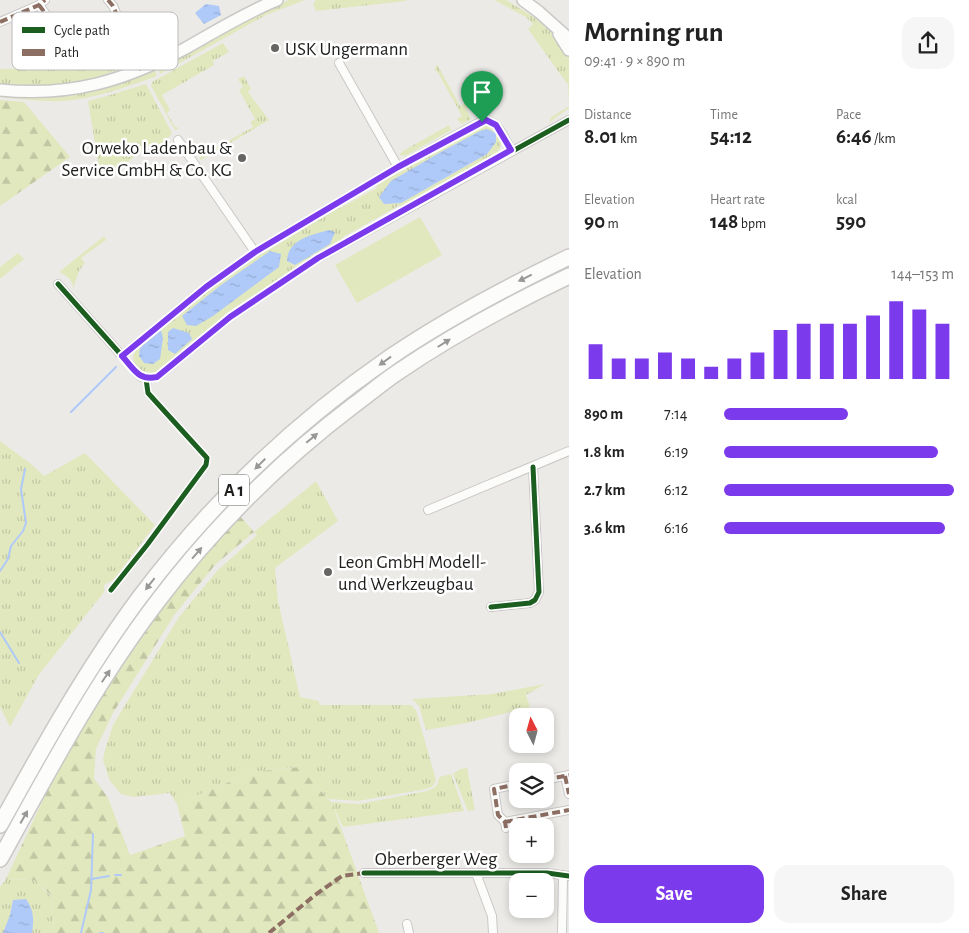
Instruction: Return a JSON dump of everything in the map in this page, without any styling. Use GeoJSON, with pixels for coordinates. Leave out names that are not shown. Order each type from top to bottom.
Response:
{"type":"FeatureCollection","features":[{"type":"Feature","properties":{"kind":"highway","name":"A 1"},"geometry":{"type":"LineString","coordinates":[[0,825],[46,743],[92,667],[130,611],[169,560],[208,516],[268,455],[325,406],[389,358],[519,281],[569,257]]}},
{"type":"Feature","properties":{"kind":"highway","name":"A 1"},"geometry":{"type":"LineString","coordinates":[[0,859],[61,749],[99,686],[135,632],[178,575],[227,519],[309,441],[396,372],[458,334],[526,296],[569,276]]}},
{"type":"Feature","properties":{"kind":"main road"},"geometry":{"type":"LineString","coordinates":[[178,52],[254,10],[277,0]]}},
{"type":"Feature","properties":{"kind":"main road"},"geometry":{"type":"LineString","coordinates":[[524,0],[569,39]]}},
{"type":"Feature","properties":{"kind":"main road"},"geometry":{"type":"LineString","coordinates":[[556,28],[569,50]]}},
{"type":"Feature","properties":{"kind":"main road"},"geometry":{"type":"LineString","coordinates":[[0,90],[36,92],[67,90],[95,85],[141,70]]}},
{"type":"Feature","properties":{"kind":"street"},"geometry":{"type":"LineString","coordinates":[[108,0],[116,12]]}},
{"type":"Feature","properties":{"kind":"street"},"geometry":{"type":"LineString","coordinates":[[21,12],[42,2]]}},
{"type":"Feature","properties":{"kind":"street"},"geometry":{"type":"LineString","coordinates":[[0,22],[12,16]]}},
{"type":"Feature","properties":{"kind":"street"},"geometry":{"type":"LineString","coordinates":[[339,63],[398,167]]}},
{"type":"Feature","properties":{"kind":"street"},"geometry":{"type":"LineString","coordinates":[[122,356],[206,287],[255,252],[398,167],[486,120],[496,125],[511,150]]}},
{"type":"Feature","properties":{"kind":"street"},"geometry":{"type":"LineString","coordinates":[[58,284],[140,376],[146,379],[157,377],[230,317],[310,263],[511,150],[569,120]]}},
{"type":"Feature","properties":{"kind":"street"},"geometry":{"type":"LineString","coordinates":[[178,140],[255,252]]}},
{"type":"Feature","properties":{"kind":"street"},"geometry":{"type":"LineString","coordinates":[[428,510],[569,451]]}},
{"type":"Feature","properties":{"kind":"street"},"geometry":{"type":"LineString","coordinates":[[491,607],[530,603],[539,592],[533,467]]}},
{"type":"Feature","properties":{"kind":"street"},"geometry":{"type":"LineString","coordinates":[[554,778],[567,776],[569,794]]}},
{"type":"Feature","properties":{"kind":"street"},"geometry":{"type":"LineString","coordinates":[[509,786],[494,789],[498,816],[506,825],[569,810]]}},
{"type":"Feature","properties":{"kind":"street"},"geometry":{"type":"LineString","coordinates":[[476,873],[492,916],[493,933]]}},
{"type":"Feature","properties":{"kind":"street","name":"Oberberger Weg"},"geometry":{"type":"LineString","coordinates":[[364,874],[547,873],[566,876]]}},
{"type":"Feature","properties":{"kind":"street"},"geometry":{"type":"LineString","coordinates":[[562,933],[566,876]]}},
{"type":"Feature","properties":{"kind":"street"},"geometry":{"type":"LineString","coordinates":[[407,924],[409,933]]}},
{"type":"Feature","properties":{"kind":"green space"},"geometry":{"type":"Polygon","coordinates":[[[289,0],[305,0],[266,15],[178,64],[178,57],[272,7],[289,0]]]}},
{"type":"Feature","properties":{"kind":"green space"},"geometry":{"type":"Polygon","coordinates":[[[316,0],[406,1],[316,11],[313,4],[316,0]]]}},
{"type":"Feature","properties":{"kind":"green space"},"geometry":{"type":"Polygon","coordinates":[[[494,0],[506,0],[534,17],[556,37],[569,54],[569,106],[568,85],[528,29],[533,24],[526,17],[494,0]]]}},
{"type":"Feature","properties":{"kind":"green space"},"geometry":{"type":"Polygon","coordinates":[[[223,43],[229,52],[213,61],[214,65],[162,95],[170,110],[167,113],[175,127],[180,128],[175,130],[151,86],[152,82],[174,70],[178,70],[178,68],[223,43]]]}},
{"type":"Feature","properties":{"kind":"green space"},"geometry":{"type":"Polygon","coordinates":[[[437,64],[460,106],[466,103],[471,119],[462,124],[457,119],[462,116],[437,71],[434,71],[437,64]]]}},
{"type":"Feature","properties":{"kind":"green space"},"geometry":{"type":"Polygon","coordinates":[[[0,69],[118,70],[82,82],[38,87],[0,85],[0,69]]]}},
{"type":"Feature","properties":{"kind":"green space"},"geometry":{"type":"Polygon","coordinates":[[[155,70],[157,76],[87,98],[55,101],[0,97],[0,94],[46,97],[74,95],[129,81],[155,70]]]}},
{"type":"Feature","properties":{"kind":"green space"},"geometry":{"type":"Polygon","coordinates":[[[159,70],[167,70],[160,74],[159,70]]]}},
{"type":"Feature","properties":{"kind":"green space"},"geometry":{"type":"Polygon","coordinates":[[[244,76],[251,89],[248,92],[269,120],[201,160],[199,157],[202,149],[205,154],[253,127],[250,122],[255,119],[239,90],[243,87],[238,79],[244,76]]]}},
{"type":"Feature","properties":{"kind":"green space"},"geometry":{"type":"Polygon","coordinates":[[[146,84],[172,133],[167,140],[168,147],[152,149],[149,145],[114,173],[100,174],[88,101],[146,84]]]}},
{"type":"Feature","properties":{"kind":"green space"},"geometry":{"type":"Polygon","coordinates":[[[0,100],[24,102],[70,157],[0,206],[0,100]]]}},
{"type":"Feature","properties":{"kind":"green space"},"geometry":{"type":"Polygon","coordinates":[[[569,106],[569,108],[547,124],[551,120],[550,118],[569,106]]]}},
{"type":"Feature","properties":{"kind":"green space"},"geometry":{"type":"Polygon","coordinates":[[[449,125],[451,130],[405,156],[399,155],[403,151],[449,125]]]}},
{"type":"Feature","properties":{"kind":"green space"},"geometry":{"type":"Polygon","coordinates":[[[486,125],[494,129],[500,137],[500,146],[496,154],[402,207],[400,205],[343,237],[344,240],[304,263],[237,308],[156,373],[145,374],[135,366],[133,356],[137,348],[217,283],[286,237],[339,206],[340,208],[377,188],[376,185],[486,125]]]}},
{"type":"Feature","properties":{"kind":"green space"},"geometry":{"type":"Polygon","coordinates":[[[420,217],[442,255],[357,303],[335,265],[420,217]]]}},
{"type":"Feature","properties":{"kind":"green space"},"geometry":{"type":"Polygon","coordinates":[[[104,236],[106,240],[81,258],[85,263],[79,271],[73,289],[71,280],[59,272],[104,236]]]}},
{"type":"Feature","properties":{"kind":"green space"},"geometry":{"type":"Polygon","coordinates":[[[18,253],[24,259],[0,279],[0,267],[18,253]]]}},
{"type":"Feature","properties":{"kind":"green space"},"geometry":{"type":"Polygon","coordinates":[[[0,441],[44,476],[85,453],[155,525],[114,579],[104,585],[104,592],[38,676],[10,727],[0,707],[0,441]]]}},
{"type":"Feature","properties":{"kind":"green space"},"geometry":{"type":"Polygon","coordinates":[[[316,481],[338,521],[275,568],[278,601],[300,697],[319,701],[319,705],[411,705],[416,710],[436,780],[433,786],[426,789],[358,801],[329,799],[298,767],[253,772],[177,804],[170,793],[133,797],[121,794],[110,781],[103,760],[113,725],[179,617],[217,571],[257,535],[254,532],[316,481]]]}},
{"type":"Feature","properties":{"kind":"green space"},"geometry":{"type":"Polygon","coordinates":[[[240,516],[254,532],[215,565],[175,614],[113,713],[96,749],[94,778],[108,798],[130,855],[185,836],[177,804],[253,772],[299,767],[332,803],[379,933],[54,933],[52,896],[34,880],[6,879],[41,804],[92,706],[154,618],[240,516]]]}},
{"type":"Feature","properties":{"kind":"green space"},"geometry":{"type":"Polygon","coordinates":[[[545,684],[526,695],[530,707],[509,708],[509,712],[467,723],[426,730],[419,706],[412,699],[492,694],[545,684]]]}},
{"type":"Feature","properties":{"kind":"green space"},"geometry":{"type":"Polygon","coordinates":[[[467,768],[475,810],[468,811],[453,774],[460,769],[467,768]]]}},
{"type":"Feature","properties":{"kind":"green space"},"geometry":{"type":"Polygon","coordinates":[[[451,774],[464,811],[343,827],[331,802],[359,804],[427,791],[437,785],[439,777],[451,774]]]}},
{"type":"Feature","properties":{"kind":"green space"},"geometry":{"type":"Polygon","coordinates":[[[6,879],[34,880],[52,897],[54,933],[0,933],[0,887],[6,879]]]}},
{"type":"Feature","properties":{"kind":"water"},"geometry":{"type":"Polygon","coordinates":[[[206,4],[219,6],[221,15],[204,24],[195,13],[206,4]]]}},
{"type":"Feature","properties":{"kind":"water"},"geometry":{"type":"Polygon","coordinates":[[[487,129],[496,133],[496,142],[487,154],[401,203],[384,204],[379,197],[391,181],[439,153],[487,129]]]}},
{"type":"Feature","properties":{"kind":"water"},"geometry":{"type":"Polygon","coordinates":[[[329,230],[335,232],[330,244],[295,265],[287,261],[288,254],[296,243],[309,236],[329,230]]]}},
{"type":"Feature","properties":{"kind":"water"},"geometry":{"type":"Polygon","coordinates":[[[270,251],[281,254],[279,267],[213,316],[196,326],[187,325],[182,316],[221,285],[270,251]]]}},
{"type":"Feature","properties":{"kind":"water"},"geometry":{"type":"Polygon","coordinates":[[[173,328],[189,333],[192,339],[175,354],[168,350],[168,332],[173,328]]]}},
{"type":"Feature","properties":{"kind":"water"},"geometry":{"type":"Polygon","coordinates":[[[161,330],[163,338],[160,359],[153,364],[144,363],[139,356],[140,348],[161,330]]]}},
{"type":"Feature","properties":{"kind":"water"},"geometry":{"type":"Polygon","coordinates":[[[26,899],[33,915],[32,933],[3,933],[13,900],[26,899]]]}},
{"type":"Feature","properties":{"kind":"waterway"},"geometry":{"type":"LineString","coordinates":[[71,412],[116,367]]}},
{"type":"Feature","properties":{"kind":"waterway"},"geometry":{"type":"LineString","coordinates":[[0,571],[8,559],[11,546],[23,531],[26,523],[21,489],[25,469]]}},
{"type":"Feature","properties":{"kind":"waterway"},"geometry":{"type":"LineString","coordinates":[[0,632],[19,663]]}},
{"type":"Feature","properties":{"kind":"waterway"},"geometry":{"type":"LineString","coordinates":[[81,933],[91,890],[93,834]]}},
{"type":"Feature","properties":{"kind":"waterway"},"geometry":{"type":"LineString","coordinates":[[115,875],[121,875]]}},
{"type":"Feature","properties":{"kind":"waterway"},"geometry":{"type":"LineString","coordinates":[[92,879],[109,876]]}},
{"type":"Feature","properties":{"kind":"marked path"},"geometry":{"type":"LineString","coordinates":[[23,12],[39,5],[45,0]]}},
{"type":"Feature","properties":{"kind":"marked path"},"geometry":{"type":"LineString","coordinates":[[108,0],[116,12]]}},
{"type":"Feature","properties":{"kind":"marked path"},"geometry":{"type":"LineString","coordinates":[[39,5],[44,12]]}},
{"type":"Feature","properties":{"kind":"marked path"},"geometry":{"type":"LineString","coordinates":[[0,22],[12,17]]}},
{"type":"Feature","properties":{"kind":"marked path"},"geometry":{"type":"LineString","coordinates":[[554,778],[569,775]]}},
{"type":"Feature","properties":{"kind":"marked path"},"geometry":{"type":"LineString","coordinates":[[565,776],[569,794]]}},
{"type":"Feature","properties":{"kind":"marked path"},"geometry":{"type":"LineString","coordinates":[[506,828],[505,822],[498,815],[494,789],[509,786]]}},
{"type":"Feature","properties":{"kind":"marked path"},"geometry":{"type":"LineString","coordinates":[[505,822],[569,810]]}},
{"type":"Feature","properties":{"kind":"marked path"},"geometry":{"type":"LineString","coordinates":[[269,933],[315,895],[342,876],[364,873]]}},
{"type":"Feature","properties":{"kind":"cycle path"},"geometry":{"type":"LineString","coordinates":[[58,284],[140,376],[146,379],[157,377],[230,317],[318,258],[569,120]]}},
{"type":"Feature","properties":{"kind":"cycle path"},"geometry":{"type":"LineString","coordinates":[[111,590],[206,465],[207,458],[148,393],[146,379]]}},
{"type":"Feature","properties":{"kind":"cycle path"},"geometry":{"type":"LineString","coordinates":[[491,607],[530,603],[535,600],[539,592],[533,467]]}},
{"type":"Feature","properties":{"kind":"cycle path"},"geometry":{"type":"LineString","coordinates":[[364,873],[547,873],[569,876]]}},
{"type":"Feature","properties":{"kind":"place","name":"USK Ungermann"},"geometry":{"type":"Point","coordinates":[275,48]}},
{"type":"Feature","properties":{"kind":"place","name":"Orweko Ladenbau & Service GmbH & Co. KG"},"geometry":{"type":"Point","coordinates":[242,158]}},
{"type":"Feature","properties":{"kind":"place","name":"Leon GmbH Modell- und Werkzeugbau"},"geometry":{"type":"Point","coordinates":[328,572]}},
{"type":"Feature","properties":{"kind":"route"},"geometry":{"type":"LineString","coordinates":[[486,120],[494,122],[511,150],[318,258],[230,317],[157,377],[146,379],[140,376],[122,356],[206,287],[255,252],[398,167],[482,122],[486,120]]}}]}
